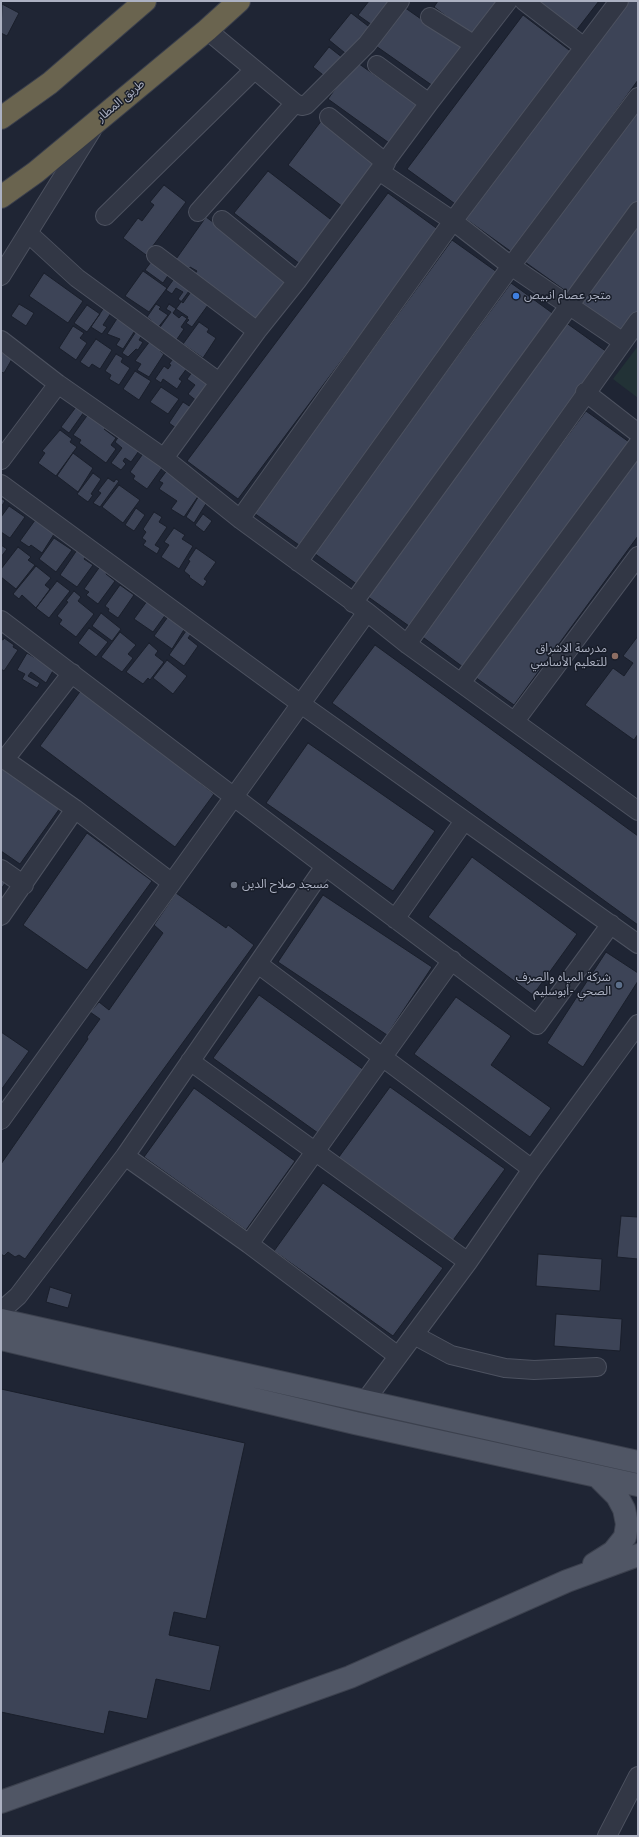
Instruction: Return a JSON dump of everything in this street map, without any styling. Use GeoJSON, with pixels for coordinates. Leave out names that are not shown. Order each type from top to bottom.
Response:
{"type":"FeatureCollection","features":[{"type":"Feature","properties":{"kind":"highway"},"geometry":{"type":"LineString","coordinates":[[1,123],[145,1]]}},
{"type":"Feature","properties":{"kind":"highway","name":"طريق المطار"},"geometry":{"type":"LineString","coordinates":[[1,197],[36,172],[207,30],[239,1]]}},
{"type":"Feature","properties":{"kind":"highway"},"geometry":{"type":"LineString","coordinates":[[1,118],[50,83]]}},
{"type":"Feature","properties":{"kind":"main road"},"geometry":{"type":"LineString","coordinates":[[1,1320],[638,1462]]}},
{"type":"Feature","properties":{"kind":"main road"},"geometry":{"type":"LineString","coordinates":[[1,1339],[355,1423],[638,1485]]}},
{"type":"Feature","properties":{"kind":"main road"},"geometry":{"type":"LineString","coordinates":[[567,1581],[613,1552],[625,1537],[627,1524],[624,1509],[617,1496],[597,1476]]}},
{"type":"Feature","properties":{"kind":"main road"},"geometry":{"type":"LineString","coordinates":[[1,1802],[350,1677],[567,1581],[638,1554]]}},
{"type":"Feature","properties":{"kind":"street"},"geometry":{"type":"LineString","coordinates":[[207,30],[295,103],[302,106],[306,105],[367,44],[400,1]]}},
{"type":"Feature","properties":{"kind":"street"},"geometry":{"type":"LineString","coordinates":[[164,458],[257,331],[297,282],[383,167],[473,44],[508,1]]}},
{"type":"Feature","properties":{"kind":"street"},"geometry":{"type":"LineString","coordinates":[[524,1],[584,47]]}},
{"type":"Feature","properties":{"kind":"street"},"geometry":{"type":"LineString","coordinates":[[240,519],[453,221],[619,1]]}},
{"type":"Feature","properties":{"kind":"street"},"geometry":{"type":"LineString","coordinates":[[430,17],[473,44]]}},
{"type":"Feature","properties":{"kind":"street"},"geometry":{"type":"LineString","coordinates":[[377,65],[429,103]]}},
{"type":"Feature","properties":{"kind":"street"},"geometry":{"type":"LineString","coordinates":[[105,216],[254,70]]}},
{"type":"Feature","properties":{"kind":"street"},"geometry":{"type":"LineString","coordinates":[[298,562],[511,266],[638,97]]}},
{"type":"Feature","properties":{"kind":"street"},"geometry":{"type":"LineString","coordinates":[[198,212],[295,103]]}},
{"type":"Feature","properties":{"kind":"street"},"geometry":{"type":"LineString","coordinates":[[329,116],[383,167],[511,266],[623,342]]}},
{"type":"Feature","properties":{"kind":"street"},"geometry":{"type":"LineString","coordinates":[[1,276],[99,119]]}},
{"type":"Feature","properties":{"kind":"street"},"geometry":{"type":"LineString","coordinates":[[1,1120],[301,704],[360,608],[569,305],[638,211]]}},
{"type":"Feature","properties":{"kind":"street"},"geometry":{"type":"LineString","coordinates":[[222,220],[297,282]]}},
{"type":"Feature","properties":{"kind":"street"},"geometry":{"type":"LineString","coordinates":[[28,232],[77,278],[220,382]]}},
{"type":"Feature","properties":{"kind":"street"},"geometry":{"type":"LineString","coordinates":[[156,255],[257,331]]}},
{"type":"Feature","properties":{"kind":"street"},"geometry":{"type":"LineString","coordinates":[[407,644],[585,392],[638,321]]}},
{"type":"Feature","properties":{"kind":"street"},"geometry":{"type":"LineString","coordinates":[[1,340],[58,384],[164,458],[240,519],[407,644],[515,721],[638,812]]}},
{"type":"Feature","properties":{"kind":"street"},"geometry":{"type":"LineString","coordinates":[[1,460],[58,384]]}},
{"type":"Feature","properties":{"kind":"street"},"geometry":{"type":"LineString","coordinates":[[585,392],[638,433]]}},
{"type":"Feature","properties":{"kind":"street"},"geometry":{"type":"LineString","coordinates":[[462,683],[638,444]]}},
{"type":"Feature","properties":{"kind":"street"},"geometry":{"type":"LineString","coordinates":[[1,484],[301,704],[638,944]]}},
{"type":"Feature","properties":{"kind":"street"},"geometry":{"type":"LineString","coordinates":[[515,721],[638,556]]}},
{"type":"Feature","properties":{"kind":"street"},"geometry":{"type":"LineString","coordinates":[[1,620],[537,1025],[611,924]]}},
{"type":"Feature","properties":{"kind":"street"},"geometry":{"type":"LineString","coordinates":[[72,673],[3,758],[172,882]]}},
{"type":"Feature","properties":{"kind":"street"},"geometry":{"type":"LineString","coordinates":[[1,916],[24,885],[74,809]]}},
{"type":"Feature","properties":{"kind":"street"},"geometry":{"type":"LineString","coordinates":[[395,919],[464,820]]}},
{"type":"Feature","properties":{"kind":"street"},"geometry":{"type":"LineString","coordinates":[[1,1311],[10,1294],[125,1156],[325,866]]}},
{"type":"Feature","properties":{"kind":"street"},"geometry":{"type":"LineString","coordinates":[[1,869],[24,885]]}},
{"type":"Feature","properties":{"kind":"street"},"geometry":{"type":"LineString","coordinates":[[248,1244],[452,960]]}},
{"type":"Feature","properties":{"kind":"street"},"geometry":{"type":"LineString","coordinates":[[258,964],[532,1169]]}},
{"type":"Feature","properties":{"kind":"street"},"geometry":{"type":"LineString","coordinates":[[365,1401],[468,1262],[532,1169],[638,1024]]}},
{"type":"Feature","properties":{"kind":"street"},"geometry":{"type":"LineString","coordinates":[[190,1061],[468,1262]]}},
{"type":"Feature","properties":{"kind":"street"},"geometry":{"type":"LineString","coordinates":[[125,1156],[248,1244],[398,1356]]}},
{"type":"Feature","properties":{"kind":"street"},"geometry":{"type":"LineString","coordinates":[[414,1335],[451,1354],[505,1368],[534,1370],[597,1367]]}},
{"type":"Feature","properties":{"kind":"street"},"geometry":{"type":"LineString","coordinates":[[607,1836],[638,1776]]}},
{"type":"Feature","properties":{"kind":"shaded area"},"geometry":{"type":"Polygon","coordinates":[[[638,346],[638,398],[613,379],[638,346]]]}},
{"type":"Feature","properties":{"kind":"building"},"geometry":{"type":"Polygon","coordinates":[[[369,1],[395,1],[375,27],[358,15],[369,1]]]}},
{"type":"Feature","properties":{"kind":"building"},"geometry":{"type":"Polygon","coordinates":[[[438,1],[499,1],[473,36],[434,7],[438,1]]]}},
{"type":"Feature","properties":{"kind":"building"},"geometry":{"type":"Polygon","coordinates":[[[534,1],[599,1],[575,32],[534,1]]]}},
{"type":"Feature","properties":{"kind":"building"},"geometry":{"type":"Polygon","coordinates":[[[625,1],[638,1],[638,80],[513,253],[466,219],[625,1]]]}},
{"type":"Feature","properties":{"kind":"building"},"geometry":{"type":"Polygon","coordinates":[[[2,4],[19,13],[7,36],[1,33],[2,4]]]}},
{"type":"Feature","properties":{"kind":"building"},"geometry":{"type":"Polygon","coordinates":[[[401,5],[464,49],[436,88],[373,44],[401,5]]]}},
{"type":"Feature","properties":{"kind":"building"},"geometry":{"type":"Polygon","coordinates":[[[351,13],[372,29],[350,57],[329,40],[351,13]]]}},
{"type":"Feature","properties":{"kind":"building"},"geometry":{"type":"Polygon","coordinates":[[[523,15],[573,53],[458,206],[407,169],[523,15]]]}},
{"type":"Feature","properties":{"kind":"building"},"geometry":{"type":"Polygon","coordinates":[[[329,47],[343,58],[327,78],[313,67],[329,47]]]}},
{"type":"Feature","properties":{"kind":"building"},"geometry":{"type":"Polygon","coordinates":[[[355,61],[420,107],[392,145],[328,99],[355,61]]]}},
{"type":"Feature","properties":{"kind":"building"},"geometry":{"type":"Polygon","coordinates":[[[638,108],[638,200],[570,294],[525,262],[638,108]]]}},
{"type":"Feature","properties":{"kind":"building"},"geometry":{"type":"Polygon","coordinates":[[[322,120],[378,162],[343,207],[288,165],[322,120]]]}},
{"type":"Feature","properties":{"kind":"building"},"geometry":{"type":"Polygon","coordinates":[[[268,171],[334,222],[300,264],[234,213],[268,171]]]}},
{"type":"Feature","properties":{"kind":"building"},"geometry":{"type":"Polygon","coordinates":[[[164,185],[186,202],[146,255],[123,238],[138,218],[142,221],[154,205],[150,202],[164,185]]]}},
{"type":"Feature","properties":{"kind":"building"},"geometry":{"type":"Polygon","coordinates":[[[388,193],[439,230],[238,499],[187,461],[388,193]]]}},
{"type":"Feature","properties":{"kind":"building"},"geometry":{"type":"Polygon","coordinates":[[[206,217],[293,280],[261,324],[174,262],[206,217]]]}},
{"type":"Feature","properties":{"kind":"building"},"geometry":{"type":"Polygon","coordinates":[[[638,225],[638,317],[625,334],[581,303],[638,225]]]}},
{"type":"Feature","properties":{"kind":"building"},"geometry":{"type":"Polygon","coordinates":[[[452,240],[497,272],[299,545],[254,513],[452,240]]]}},
{"type":"Feature","properties":{"kind":"building"},"geometry":{"type":"Polygon","coordinates":[[[157,254],[173,268],[163,283],[145,270],[157,254]]]}},
{"type":"Feature","properties":{"kind":"building"},"geometry":{"type":"Polygon","coordinates":[[[183,266],[188,270],[190,267],[197,271],[194,275],[200,279],[183,303],[178,299],[183,292],[176,288],[172,294],[166,290],[183,266]]]}},
{"type":"Feature","properties":{"kind":"building"},"geometry":{"type":"Polygon","coordinates":[[[143,271],[167,288],[149,312],[125,296],[143,271]]]}},
{"type":"Feature","properties":{"kind":"building"},"geometry":{"type":"Polygon","coordinates":[[[44,273],[83,301],[68,323],[29,296],[44,273]]]}},
{"type":"Feature","properties":{"kind":"building"},"geometry":{"type":"Polygon","coordinates":[[[511,283],[555,315],[358,585],[314,553],[511,283]]]}},
{"type":"Feature","properties":{"kind":"building"},"geometry":{"type":"Polygon","coordinates":[[[189,291],[208,305],[192,327],[186,323],[189,320],[182,315],[179,318],[173,313],[189,291]]]}},
{"type":"Feature","properties":{"kind":"building"},"geometry":{"type":"Polygon","coordinates":[[[19,304],[34,313],[26,326],[11,316],[19,304]]]}},
{"type":"Feature","properties":{"kind":"building"},"geometry":{"type":"Polygon","coordinates":[[[156,304],[161,307],[159,309],[168,315],[157,329],[150,324],[152,321],[147,317],[156,304]]]}},
{"type":"Feature","properties":{"kind":"building"},"geometry":{"type":"Polygon","coordinates":[[[169,304],[188,317],[181,327],[184,329],[175,342],[158,330],[171,312],[166,309],[169,304]]]}},
{"type":"Feature","properties":{"kind":"building"},"geometry":{"type":"Polygon","coordinates":[[[87,305],[100,314],[87,332],[74,323],[87,305]]]}},
{"type":"Feature","properties":{"kind":"building"},"geometry":{"type":"Polygon","coordinates":[[[105,306],[113,310],[103,325],[107,327],[102,334],[91,327],[105,306]]]}},
{"type":"Feature","properties":{"kind":"building"},"geometry":{"type":"Polygon","coordinates":[[[120,314],[138,326],[123,349],[116,345],[120,339],[107,334],[120,314]]]}},
{"type":"Feature","properties":{"kind":"building"},"geometry":{"type":"Polygon","coordinates":[[[199,322],[209,329],[207,332],[216,338],[203,358],[183,344],[199,322]]]}},
{"type":"Feature","properties":{"kind":"building"},"geometry":{"type":"Polygon","coordinates":[[[565,322],[607,352],[409,626],[367,596],[565,322]]]}},
{"type":"Feature","properties":{"kind":"building"},"geometry":{"type":"Polygon","coordinates":[[[73,326],[84,333],[80,338],[87,343],[76,360],[59,348],[73,326]]]}},
{"type":"Feature","properties":{"kind":"building"},"geometry":{"type":"Polygon","coordinates":[[[137,330],[143,334],[139,340],[143,342],[138,350],[136,349],[128,357],[122,353],[137,330]]]}},
{"type":"Feature","properties":{"kind":"building"},"geometry":{"type":"Polygon","coordinates":[[[96,339],[112,350],[100,369],[92,364],[89,368],[80,362],[96,339]]]}},
{"type":"Feature","properties":{"kind":"building"},"geometry":{"type":"Polygon","coordinates":[[[150,341],[164,345],[160,351],[164,354],[149,377],[137,370],[141,364],[135,361],[150,341]]]}},
{"type":"Feature","properties":{"kind":"building"},"geometry":{"type":"Polygon","coordinates":[[[1,352],[12,359],[4,373],[1,372],[1,352]]]}},
{"type":"Feature","properties":{"kind":"building"},"geometry":{"type":"Polygon","coordinates":[[[116,354],[123,358],[121,362],[130,368],[119,385],[109,379],[111,375],[105,371],[116,354]]]}},
{"type":"Feature","properties":{"kind":"building"},"geometry":{"type":"Polygon","coordinates":[[[176,355],[190,364],[179,379],[182,381],[177,389],[163,379],[161,383],[155,379],[164,366],[168,369],[171,365],[169,364],[176,355]]]}},
{"type":"Feature","properties":{"kind":"building"},"geometry":{"type":"Polygon","coordinates":[[[135,371],[151,381],[139,400],[123,389],[135,371]]]}},
{"type":"Feature","properties":{"kind":"building"},"geometry":{"type":"Polygon","coordinates":[[[193,371],[211,384],[198,402],[188,394],[195,385],[187,379],[193,371]]]}},
{"type":"Feature","properties":{"kind":"building"},"geometry":{"type":"Polygon","coordinates":[[[161,387],[179,399],[168,414],[150,402],[161,387]]]}},
{"type":"Feature","properties":{"kind":"building"},"geometry":{"type":"Polygon","coordinates":[[[183,402],[197,411],[183,433],[169,423],[183,402]]]}},
{"type":"Feature","properties":{"kind":"building"},"geometry":{"type":"Polygon","coordinates":[[[76,407],[84,412],[69,433],[61,427],[76,407]]]}},
{"type":"Feature","properties":{"kind":"building"},"geometry":{"type":"Polygon","coordinates":[[[586,411],[629,442],[463,667],[420,635],[586,411]]]}},
{"type":"Feature","properties":{"kind":"building"},"geometry":{"type":"Polygon","coordinates":[[[89,413],[107,426],[104,429],[116,438],[111,445],[116,449],[106,463],[79,443],[81,440],[73,435],[89,413]]]}},
{"type":"Feature","properties":{"kind":"building"},"geometry":{"type":"Polygon","coordinates":[[[60,430],[72,439],[70,442],[77,447],[56,476],[38,463],[45,453],[42,451],[60,430]]]}},
{"type":"Feature","properties":{"kind":"building"},"geometry":{"type":"Polygon","coordinates":[[[121,433],[141,448],[131,462],[125,458],[123,461],[126,464],[121,470],[111,463],[122,448],[115,442],[121,433]]]}},
{"type":"Feature","properties":{"kind":"building"},"geometry":{"type":"Polygon","coordinates":[[[147,448],[162,459],[158,465],[162,468],[147,489],[133,479],[135,476],[130,472],[147,448]]]}},
{"type":"Feature","properties":{"kind":"building"},"geometry":{"type":"Polygon","coordinates":[[[73,453],[93,468],[78,492],[57,476],[73,453]]]}},
{"type":"Feature","properties":{"kind":"building"},"geometry":{"type":"Polygon","coordinates":[[[638,456],[638,536],[514,705],[475,677],[638,456]]]}},
{"type":"Feature","properties":{"kind":"building"},"geometry":{"type":"Polygon","coordinates":[[[168,469],[201,492],[184,517],[171,509],[177,501],[159,489],[163,483],[159,481],[168,469]]]}},
{"type":"Feature","properties":{"kind":"building"},"geometry":{"type":"Polygon","coordinates":[[[93,473],[101,479],[91,494],[93,495],[88,502],[77,494],[93,473]]]}},
{"type":"Feature","properties":{"kind":"building"},"geometry":{"type":"Polygon","coordinates":[[[108,478],[114,482],[116,479],[119,481],[100,507],[93,503],[101,493],[98,491],[108,478]]]}},
{"type":"Feature","properties":{"kind":"building"},"geometry":{"type":"Polygon","coordinates":[[[119,485],[140,500],[123,523],[102,507],[119,485]]]}},
{"type":"Feature","properties":{"kind":"building"},"geometry":{"type":"Polygon","coordinates":[[[200,494],[209,499],[194,523],[186,517],[200,494]]]}},
{"type":"Feature","properties":{"kind":"building"},"geometry":{"type":"Polygon","coordinates":[[[1,498],[5,501],[1,507],[1,498]]]}},
{"type":"Feature","properties":{"kind":"building"},"geometry":{"type":"Polygon","coordinates":[[[9,506],[25,517],[10,538],[1,532],[1,517],[9,506]]]}},
{"type":"Feature","properties":{"kind":"building"},"geometry":{"type":"Polygon","coordinates":[[[136,508],[145,515],[134,531],[125,525],[136,508]]]}},
{"type":"Feature","properties":{"kind":"building"},"geometry":{"type":"Polygon","coordinates":[[[154,512],[162,517],[159,522],[167,527],[155,545],[160,548],[157,554],[143,545],[146,541],[142,538],[146,532],[143,529],[154,512]]]}},
{"type":"Feature","properties":{"kind":"building"},"geometry":{"type":"Polygon","coordinates":[[[203,514],[212,521],[204,532],[195,525],[203,514]]]}},
{"type":"Feature","properties":{"kind":"building"},"geometry":{"type":"Polygon","coordinates":[[[38,516],[56,531],[42,553],[31,545],[29,547],[20,541],[38,516]]]}},
{"type":"Feature","properties":{"kind":"building"},"geometry":{"type":"Polygon","coordinates":[[[174,528],[185,535],[182,539],[193,546],[179,569],[161,557],[169,545],[164,542],[174,528]]]}},
{"type":"Feature","properties":{"kind":"building"},"geometry":{"type":"Polygon","coordinates":[[[54,538],[72,550],[56,572],[39,559],[54,538]]]}},
{"type":"Feature","properties":{"kind":"building"},"geometry":{"type":"Polygon","coordinates":[[[1,545],[7,549],[1,557],[1,545]]]}},
{"type":"Feature","properties":{"kind":"building"},"geometry":{"type":"Polygon","coordinates":[[[18,547],[31,557],[28,560],[35,565],[16,589],[1,577],[1,569],[18,547]]]}},
{"type":"Feature","properties":{"kind":"building"},"geometry":{"type":"Polygon","coordinates":[[[196,548],[216,562],[204,579],[207,581],[203,587],[189,577],[190,576],[184,571],[190,561],[188,560],[196,548]]]}},
{"type":"Feature","properties":{"kind":"building"},"geometry":{"type":"Polygon","coordinates":[[[77,550],[86,556],[84,559],[93,565],[77,587],[60,575],[77,550]]]}},
{"type":"Feature","properties":{"kind":"building"},"geometry":{"type":"Polygon","coordinates":[[[101,565],[108,570],[106,574],[115,581],[98,604],[86,595],[89,592],[84,589],[101,565]]]}},
{"type":"Feature","properties":{"kind":"building"},"geometry":{"type":"Polygon","coordinates":[[[36,566],[51,578],[45,585],[50,589],[36,608],[22,595],[19,599],[13,594],[36,566]]]}},
{"type":"Feature","properties":{"kind":"building"},"geometry":{"type":"Polygon","coordinates":[[[57,581],[70,591],[49,618],[36,608],[57,581]]]}},
{"type":"Feature","properties":{"kind":"building"},"geometry":{"type":"Polygon","coordinates":[[[120,585],[134,595],[118,618],[108,611],[109,609],[105,606],[120,585]]]}},
{"type":"Feature","properties":{"kind":"building"},"geometry":{"type":"Polygon","coordinates":[[[74,591],[81,597],[78,601],[94,614],[76,637],[59,624],[62,620],[57,616],[68,602],[66,601],[74,591]]]}},
{"type":"Feature","properties":{"kind":"building"},"geometry":{"type":"Polygon","coordinates":[[[150,597],[169,610],[153,632],[134,619],[150,597]]]}},
{"type":"Feature","properties":{"kind":"building"},"geometry":{"type":"Polygon","coordinates":[[[101,613],[121,629],[112,641],[92,626],[101,613]]]}},
{"type":"Feature","properties":{"kind":"building"},"geometry":{"type":"Polygon","coordinates":[[[170,614],[185,628],[172,649],[154,636],[170,614]]]}},
{"type":"Feature","properties":{"kind":"building"},"geometry":{"type":"Polygon","coordinates":[[[89,628],[108,642],[96,657],[78,643],[89,628]]]}},
{"type":"Feature","properties":{"kind":"building"},"geometry":{"type":"Polygon","coordinates":[[[186,631],[191,634],[188,638],[198,646],[184,666],[169,655],[186,631]]]}},
{"type":"Feature","properties":{"kind":"building"},"geometry":{"type":"Polygon","coordinates":[[[120,632],[136,645],[128,654],[133,658],[122,672],[101,657],[120,632]]]}},
{"type":"Feature","properties":{"kind":"building"},"geometry":{"type":"Polygon","coordinates":[[[638,636],[638,734],[634,740],[585,705],[613,668],[624,676],[633,663],[623,656],[638,636]]]}},
{"type":"Feature","properties":{"kind":"building"},"geometry":{"type":"Polygon","coordinates":[[[4,638],[18,650],[4,671],[1,669],[1,639],[3,640],[4,638]]]}},
{"type":"Feature","properties":{"kind":"building"},"geometry":{"type":"Polygon","coordinates":[[[149,643],[158,651],[155,655],[164,662],[150,680],[148,678],[143,684],[126,672],[149,643]]]}},
{"type":"Feature","properties":{"kind":"building"},"geometry":{"type":"Polygon","coordinates":[[[375,645],[638,836],[638,925],[332,703],[375,645]]]}},
{"type":"Feature","properties":{"kind":"building"},"geometry":{"type":"Polygon","coordinates":[[[27,653],[54,669],[46,683],[31,672],[28,676],[40,683],[37,688],[22,679],[25,674],[17,670],[27,653]]]}},
{"type":"Feature","properties":{"kind":"building"},"geometry":{"type":"Polygon","coordinates":[[[167,660],[187,676],[173,694],[153,678],[167,660]]]}},
{"type":"Feature","properties":{"kind":"building"},"geometry":{"type":"Polygon","coordinates":[[[82,689],[214,794],[175,847],[40,746],[82,689]]]}},
{"type":"Feature","properties":{"kind":"building"},"geometry":{"type":"Polygon","coordinates":[[[308,743],[435,831],[393,891],[266,803],[308,743]]]}},
{"type":"Feature","properties":{"kind":"building"},"geometry":{"type":"Polygon","coordinates":[[[1,766],[60,808],[20,864],[1,851],[1,766]]]}},
{"type":"Feature","properties":{"kind":"building"},"geometry":{"type":"Polygon","coordinates":[[[87,833],[152,881],[87,970],[23,925],[87,833]]]}},
{"type":"Feature","properties":{"kind":"building"},"geometry":{"type":"Polygon","coordinates":[[[472,857],[577,934],[533,995],[428,917],[472,857]]]}},
{"type":"Feature","properties":{"kind":"building"},"geometry":{"type":"Polygon","coordinates":[[[1,878],[6,882],[1,889],[1,878]]]}},
{"type":"Feature","properties":{"kind":"building"},"geometry":{"type":"Polygon","coordinates":[[[176,893],[226,928],[228,925],[254,945],[25,1259],[19,1255],[15,1257],[8,1252],[4,1256],[1,1254],[1,1164],[88,1039],[87,1037],[100,1019],[90,1012],[99,1002],[109,1010],[163,933],[154,925],[176,893]]]}},
{"type":"Feature","properties":{"kind":"building"},"geometry":{"type":"Polygon","coordinates":[[[323,895],[432,967],[387,1035],[278,962],[323,895]]]}},
{"type":"Feature","properties":{"kind":"building"},"geometry":{"type":"Polygon","coordinates":[[[606,952],[638,973],[638,981],[583,1067],[547,1043],[606,952]]]}},
{"type":"Feature","properties":{"kind":"building"},"geometry":{"type":"Polygon","coordinates":[[[259,995],[364,1070],[318,1133],[213,1058],[259,995]]]}},
{"type":"Feature","properties":{"kind":"building"},"geometry":{"type":"Polygon","coordinates":[[[456,997],[511,1036],[491,1065],[551,1108],[530,1137],[414,1054],[456,997]]]}},
{"type":"Feature","properties":{"kind":"building"},"geometry":{"type":"Polygon","coordinates":[[[1,1032],[29,1051],[1,1090],[1,1032]]]}},
{"type":"Feature","properties":{"kind":"building"},"geometry":{"type":"Polygon","coordinates":[[[390,1087],[505,1169],[451,1243],[336,1161],[390,1087]]]}},
{"type":"Feature","properties":{"kind":"building"},"geometry":{"type":"Polygon","coordinates":[[[194,1088],[295,1161],[246,1230],[144,1157],[194,1088]]]}},
{"type":"Feature","properties":{"kind":"building"},"geometry":{"type":"Polygon","coordinates":[[[323,1183],[443,1268],[393,1336],[274,1251],[323,1183]]]}},
{"type":"Feature","properties":{"kind":"building"},"geometry":{"type":"Polygon","coordinates":[[[621,1216],[638,1217],[638,1259],[617,1257],[621,1216]]]}},
{"type":"Feature","properties":{"kind":"building"},"geometry":{"type":"Polygon","coordinates":[[[538,1254],[602,1259],[600,1291],[536,1286],[538,1254]]]}},
{"type":"Feature","properties":{"kind":"building"},"geometry":{"type":"Polygon","coordinates":[[[50,1287],[72,1294],[68,1308],[46,1302],[50,1287]]]}},
{"type":"Feature","properties":{"kind":"building"},"geometry":{"type":"Polygon","coordinates":[[[556,1314],[622,1319],[620,1351],[554,1346],[556,1314]]]}},
{"type":"Feature","properties":{"kind":"building"},"geometry":{"type":"Polygon","coordinates":[[[1,1389],[245,1443],[206,1619],[174,1612],[169,1635],[220,1646],[210,1691],[156,1679],[147,1719],[109,1711],[104,1734],[1,1712],[1,1389]]]}},
{"type":"Feature","properties":{"kind":"place","name":"متجر عصام انبيص"},"geometry":{"type":"Point","coordinates":[516,296]}},
{"type":"Feature","properties":{"kind":"place","name":"مدرسة الاشراق للتعليم الأساسي"},"geometry":{"type":"Point","coordinates":[615,656]}},
{"type":"Feature","properties":{"kind":"place","name":"مسجد صلاح الدين"},"geometry":{"type":"Point","coordinates":[234,885]}},
{"type":"Feature","properties":{"kind":"place","name":"شركة المياه والصرف الصحي -أبوسليم"},"geometry":{"type":"Point","coordinates":[619,985]}}]}
